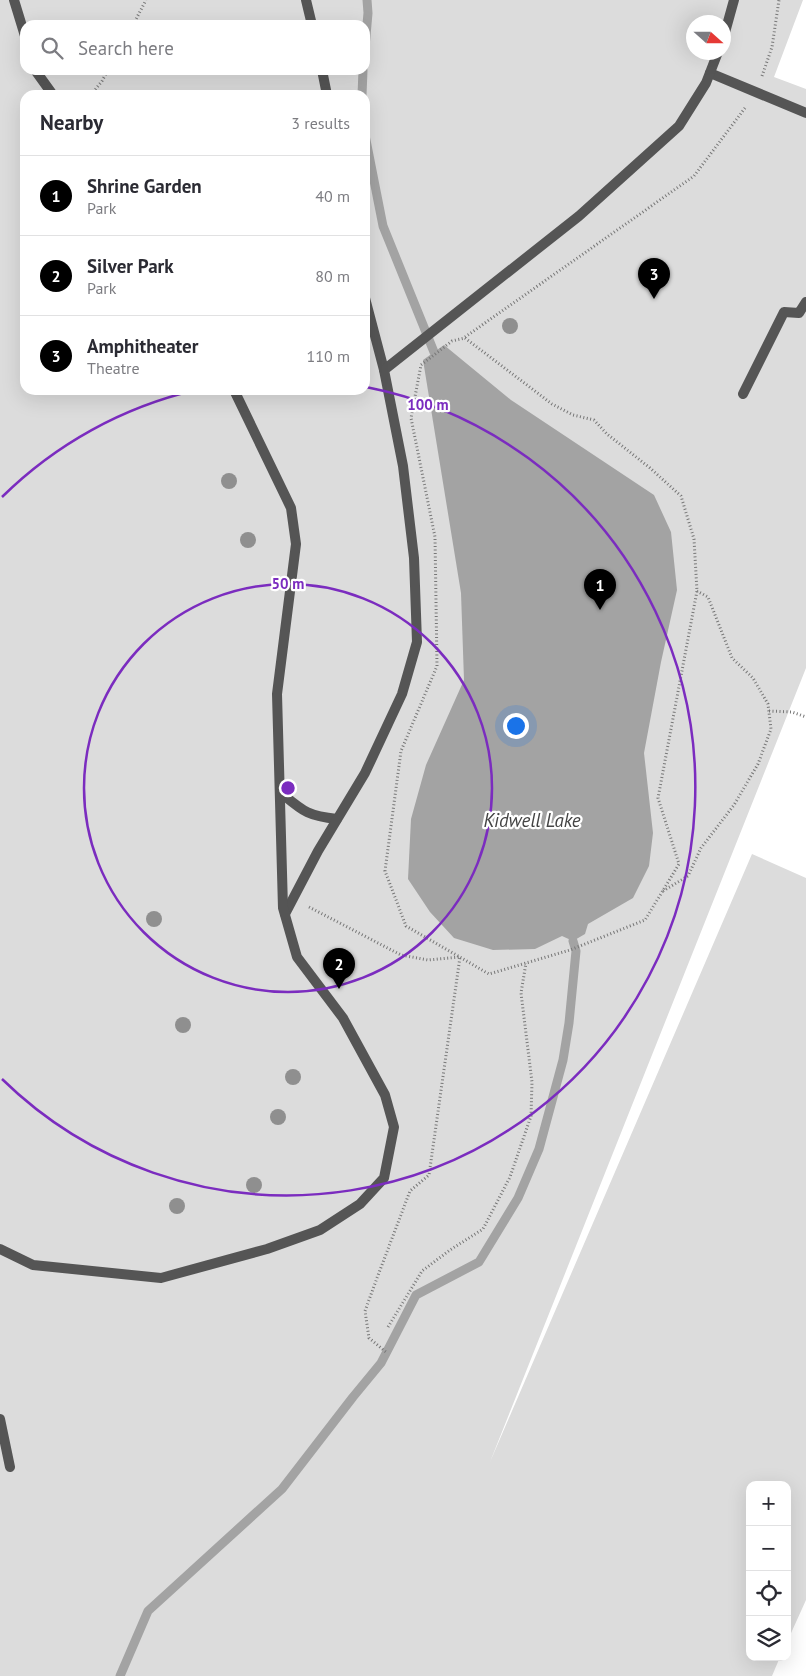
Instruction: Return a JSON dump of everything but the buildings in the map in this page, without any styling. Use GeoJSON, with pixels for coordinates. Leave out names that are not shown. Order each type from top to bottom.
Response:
{"type":"FeatureCollection","features":[{"type":"Feature","properties":{"kind":"lane"},"geometry":{"type":"LineString","coordinates":[[14,0],[20,20]]}},
{"type":"Feature","properties":{"kind":"lane"},"geometry":{"type":"LineString","coordinates":[[306,0],[311,20]]}},
{"type":"Feature","properties":{"kind":"lane"},"geometry":{"type":"LineString","coordinates":[[730,15],[734,0]]}},
{"type":"Feature","properties":{"kind":"lane"},"geometry":{"type":"LineString","coordinates":[[384,370],[579,216],[679,126],[706,83],[715,60]]}},
{"type":"Feature","properties":{"kind":"lane"},"geometry":{"type":"LineString","coordinates":[[710,73],[806,113]]}},
{"type":"Feature","properties":{"kind":"lane"},"geometry":{"type":"LineString","coordinates":[[39,75],[49,90]]}},
{"type":"Feature","properties":{"kind":"lane"},"geometry":{"type":"LineString","coordinates":[[323,75],[326,90]]}},
{"type":"Feature","properties":{"kind":"lane"},"geometry":{"type":"LineString","coordinates":[[743,394],[784,312],[799,313],[806,302]]}},
{"type":"Feature","properties":{"kind":"lane"},"geometry":{"type":"LineString","coordinates":[[285,914],[318,851],[365,773],[402,694],[416,642],[416,575],[403,466],[384,370],[370,317]]}},
{"type":"Feature","properties":{"kind":"lane"},"geometry":{"type":"LineString","coordinates":[[0,1249],[33,1265],[161,1278],[267,1249],[320,1230],[360,1204],[384,1178],[394,1127],[385,1095],[343,1018],[297,957],[282,908],[277,694],[296,544],[291,508],[236,395]]}},
{"type":"Feature","properties":{"kind":"lane"},"geometry":{"type":"LineString","coordinates":[[280,792],[301,810],[316,817],[337,819]]}},
{"type":"Feature","properties":{"kind":"lane"},"geometry":{"type":"LineString","coordinates":[[0,1419],[10,1467]]}},
{"type":"Feature","properties":{"kind":"path"},"geometry":{"type":"LineString","coordinates":[[136,20],[146,0]]}},
{"type":"Feature","properties":{"kind":"path"},"geometry":{"type":"LineString","coordinates":[[452,341],[466,338],[694,176],[744,110],[760,82],[772,47],[779,0]]}},
{"type":"Feature","properties":{"kind":"path"},"geometry":{"type":"LineString","coordinates":[[95,90],[105,75]]}},
{"type":"Feature","properties":{"kind":"path"},"geometry":{"type":"LineString","coordinates":[[438,666],[401,751],[385,871],[406,926],[489,974],[570,950],[645,920],[679,864],[658,798],[697,591],[694,539],[681,496],[650,468],[606,434],[594,420],[573,415],[552,404],[466,338]]}},
{"type":"Feature","properties":{"kind":"path"},"geometry":{"type":"LineString","coordinates":[[662,892],[688,876],[701,848],[734,805],[749,781],[758,764],[771,729],[768,704],[753,678],[732,658],[708,597],[697,591]]}},
{"type":"Feature","properties":{"kind":"path"},"geometry":{"type":"LineString","coordinates":[[769,711],[792,712],[806,717]]}},
{"type":"Feature","properties":{"kind":"path"},"geometry":{"type":"LineString","coordinates":[[293,898],[401,955],[428,960],[460,957]]}},
{"type":"Feature","properties":{"kind":"path"},"geometry":{"type":"LineString","coordinates":[[386,1352],[369,1338],[366,1311],[410,1191],[429,1175],[460,957]]}},
{"type":"Feature","properties":{"kind":"path"},"geometry":{"type":"LineString","coordinates":[[388,1327],[422,1271],[483,1229],[510,1177],[531,1116],[532,1082],[521,993],[526,963]]}},
{"type":"Feature","properties":{"kind":"shaded area"},"geometry":{"type":"Polygon","coordinates":[[[0,0],[803,0],[774,77],[806,89],[806,668],[490,1462],[752,854],[806,878],[806,1600],[791,1633],[791,1481],[746,1481],[746,1661],[778,1661],[772,1676],[0,1676],[0,0]]]}},
{"type":"Feature","properties":{"kind":"water","name":"Kidwell Lake"},"geometry":{"type":"Polygon","coordinates":[[[444,345],[511,400],[654,495],[671,532],[677,590],[644,753],[653,833],[649,866],[633,898],[588,924],[585,934],[573,941],[562,936],[535,949],[493,950],[454,938],[430,912],[408,879],[411,819],[426,765],[464,680],[461,593],[423,360],[444,345]]]}},
{"type":"Feature","properties":{"kind":"waterway"},"geometry":{"type":"LineString","coordinates":[[367,0],[367,20]]}},
{"type":"Feature","properties":{"kind":"waterway"},"geometry":{"type":"LineString","coordinates":[[362,90],[363,75]]}},
{"type":"Feature","properties":{"kind":"waterway"},"geometry":{"type":"LineString","coordinates":[[370,160],[383,226],[434,352]]}},
{"type":"Feature","properties":{"kind":"waterway"},"geometry":{"type":"LineString","coordinates":[[120,1676],[148,1611],[282,1489],[381,1363],[416,1295],[479,1262],[518,1198],[539,1149],[563,1060],[569,1023],[576,951],[573,941]]}},
{"type":"Feature","properties":{"kind":"place","name":"Amphitheater"},"geometry":{"type":"Point","coordinates":[654,299]}},
{"type":"Feature","properties":{"kind":"place","name":"Shrine Garden"},"geometry":{"type":"Point","coordinates":[600,610]}},
{"type":"Feature","properties":{"kind":"place","name":"Silver Park"},"geometry":{"type":"Point","coordinates":[339,989]}}]}
